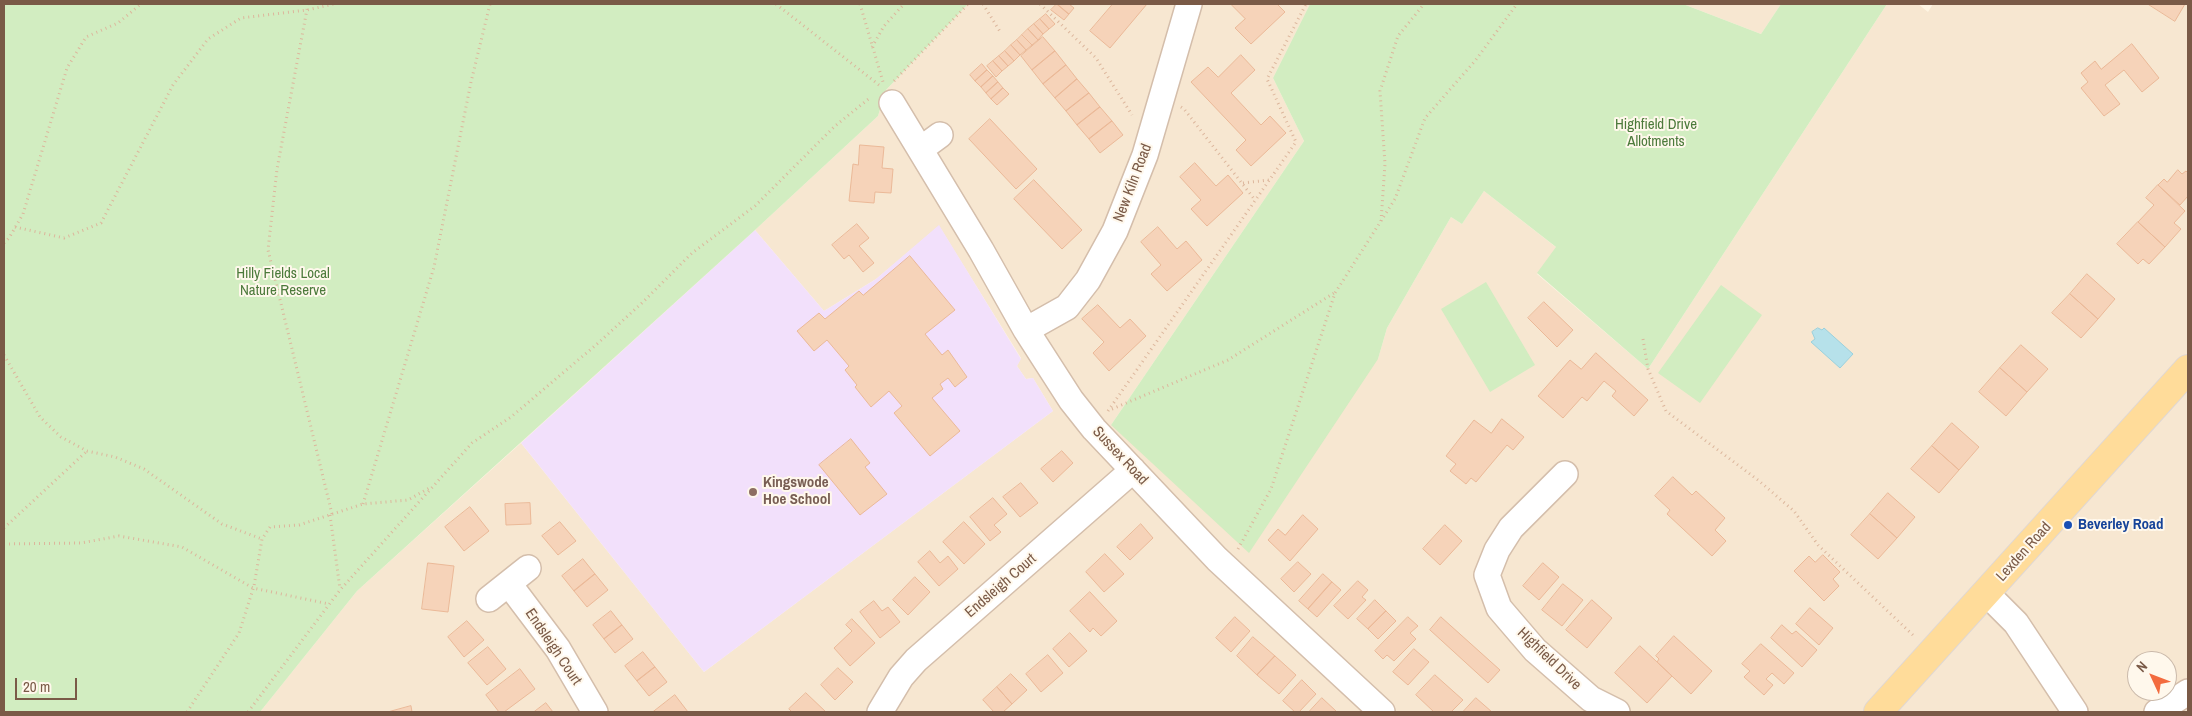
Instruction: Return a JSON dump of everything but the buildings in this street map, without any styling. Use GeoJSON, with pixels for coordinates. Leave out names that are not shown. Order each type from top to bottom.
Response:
{"type":"FeatureCollection","features":[{"type":"Feature","properties":{"kind":"main road","name":"Lexden Road"},"geometry":{"type":"LineString","coordinates":[[1878,712],[1987,594],[2188,369]]}},
{"type":"Feature","properties":{"kind":"street","name":"New Kiln Road"},"geometry":{"type":"LineString","coordinates":[[1026,330],[1067,307],[1088,280],[1115,231],[1150,140],[1189,4]]}},
{"type":"Feature","properties":{"kind":"street","name":"Sussex Road"},"geometry":{"type":"LineString","coordinates":[[886,93],[930,142],[1026,330],[1071,400],[1094,429],[1227,568],[1382,712]]}},
{"type":"Feature","properties":{"kind":"street","name":"Endsleigh Court"},"geometry":{"type":"LineString","coordinates":[[880,712],[901,677],[916,660],[1133,470]]}},
{"type":"Feature","properties":{"kind":"street","name":"Highfield Drive"},"geometry":{"type":"LineString","coordinates":[[1565,474],[1511,528],[1497,550],[1488,576],[1499,608],[1535,650],[1591,699],[1617,712]]}},
{"type":"Feature","properties":{"kind":"street"},"geometry":{"type":"LineString","coordinates":[[489,599],[528,568]]}},
{"type":"Feature","properties":{"kind":"street","name":"Endsleigh Court"},"geometry":{"type":"LineString","coordinates":[[508,584],[558,649],[595,712]]}},
{"type":"Feature","properties":{"kind":"street"},"geometry":{"type":"LineString","coordinates":[[1987,594],[2016,623],[2076,712]]}},
{"type":"Feature","properties":{"kind":"street"},"geometry":{"type":"LineString","coordinates":[[2157,712],[2188,692]]}},
{"type":"Feature","properties":{"kind":"path"},"geometry":{"type":"LineString","coordinates":[[4,244],[22,214],[67,68],[86,37],[118,22],[142,4]]}},
{"type":"Feature","properties":{"kind":"path"},"geometry":{"type":"LineString","coordinates":[[308,4],[277,169],[268,250],[331,514],[340,590]]}},
{"type":"Feature","properties":{"kind":"path"},"geometry":{"type":"LineString","coordinates":[[15,227],[64,238],[101,223],[173,85],[208,39],[241,18],[307,10],[334,4]]}},
{"type":"Feature","properties":{"kind":"path"},"geometry":{"type":"LineString","coordinates":[[363,504],[434,267],[471,82],[490,4]]}},
{"type":"Feature","properties":{"kind":"path"},"geometry":{"type":"LineString","coordinates":[[776,4],[886,93]]}},
{"type":"Feature","properties":{"kind":"path"},"geometry":{"type":"LineString","coordinates":[[860,4],[886,93]]}},
{"type":"Feature","properties":{"kind":"path"},"geometry":{"type":"LineString","coordinates":[[872,48],[884,26],[904,4]]}},
{"type":"Feature","properties":{"kind":"path"},"geometry":{"type":"LineString","coordinates":[[248,712],[340,590],[472,443],[511,417],[597,344],[644,302],[692,254],[755,206],[835,126],[866,100],[886,93],[968,4]]}},
{"type":"Feature","properties":{"kind":"path"},"geometry":{"type":"LineString","coordinates":[[984,4],[1001,33]]}},
{"type":"Feature","properties":{"kind":"path"},"geometry":{"type":"LineString","coordinates":[[1040,4],[1096,58],[1140,128],[1150,140]]}},
{"type":"Feature","properties":{"kind":"path"},"geometry":{"type":"LineString","coordinates":[[1094,429],[1111,409],[1296,142],[1267,80],[1306,4]]}},
{"type":"Feature","properties":{"kind":"path"},"geometry":{"type":"LineString","coordinates":[[1381,221],[1385,164],[1380,91],[1398,36],[1424,4]]}},
{"type":"Feature","properties":{"kind":"path"},"geometry":{"type":"LineString","coordinates":[[1227,568],[1271,489],[1335,293],[1395,199],[1425,118],[1475,62],[1517,4]]}},
{"type":"Feature","properties":{"kind":"path"},"geometry":{"type":"LineString","coordinates":[[1161,100],[1184,109],[1255,200]]}},
{"type":"Feature","properties":{"kind":"path"},"geometry":{"type":"LineString","coordinates":[[1242,183],[1269,180]]}},
{"type":"Feature","properties":{"kind":"path"},"geometry":{"type":"LineString","coordinates":[[1111,409],[1228,360],[1335,293]]}},
{"type":"Feature","properties":{"kind":"path"},"geometry":{"type":"LineString","coordinates":[[1643,339],[1648,369],[1666,411],[1758,480],[1794,511],[1818,545],[1932,653]]}},
{"type":"Feature","properties":{"kind":"path"},"geometry":{"type":"LineString","coordinates":[[4,355],[40,417],[61,438],[87,451],[115,456],[144,469],[222,524],[262,539]]}},
{"type":"Feature","properties":{"kind":"path"},"geometry":{"type":"LineString","coordinates":[[4,528],[87,451]]}},
{"type":"Feature","properties":{"kind":"path"},"geometry":{"type":"LineString","coordinates":[[187,712],[239,633],[253,588],[262,539],[270,527],[298,525],[363,504],[408,500],[435,485]]}},
{"type":"Feature","properties":{"kind":"path"},"geometry":{"type":"LineString","coordinates":[[4,544],[81,543],[119,536],[182,547],[253,588],[330,604]]}},
{"type":"Feature","properties":{"kind":"shaded area"},"geometry":{"type":"Polygon","coordinates":[[[968,4],[1310,4],[1273,78],[1304,141],[1111,425],[1378,359],[1387,328],[1451,217],[1462,224],[1484,191],[1557,248],[1537,274],[1648,369],[1887,4],[1918,4],[1928,12],[1933,4],[2188,4],[2188,712],[260,712],[357,591],[521,443],[704,672],[1053,411],[1033,378],[1026,379],[1017,366],[1021,358],[939,226],[876,279],[824,311],[755,230],[878,116],[886,90],[968,4]]]}},
{"type":"Feature","properties":{"kind":"shaded area"},"geometry":{"type":"Polygon","coordinates":[[[1683,4],[1781,4],[1761,34],[1683,4]]]}},
{"type":"Feature","properties":{"kind":"shaded area","name":"Kingswode Hoe School"},"geometry":{"type":"Polygon","coordinates":[[[939,225],[1021,359],[1017,366],[1026,379],[1033,378],[1053,411],[704,672],[521,443],[755,230],[824,311],[876,279],[939,225]]]}},
{"type":"Feature","properties":{"kind":"green space","name":"Hilly Fields Local Nature Reserve"},"geometry":{"type":"Polygon","coordinates":[[[4,4],[968,4],[886,90],[878,116],[357,591],[260,712],[4,712],[4,4]]]}},
{"type":"Feature","properties":{"kind":"green space","name":"Highfield Drive Allotments"},"geometry":{"type":"Polygon","coordinates":[[[1310,4],[1683,4],[1761,34],[1781,4],[1887,4],[1648,369],[1537,273],[1556,247],[1484,191],[1462,224],[1451,217],[1387,328],[1378,359],[1249,553],[1111,425],[1304,141],[1273,78],[1310,4]]]}},
{"type":"Feature","properties":{"kind":"green space"},"geometry":{"type":"Polygon","coordinates":[[[1486,282],[1535,365],[1490,392],[1441,309],[1486,282]]]}},
{"type":"Feature","properties":{"kind":"green space"},"geometry":{"type":"Polygon","coordinates":[[[1721,285],[1762,315],[1700,403],[1658,373],[1721,285]]]}},
{"type":"Feature","properties":{"kind":"water"},"geometry":{"type":"Polygon","coordinates":[[[1818,328],[1822,330],[1824,328],[1853,354],[1840,368],[1811,342],[1815,339],[1812,332],[1818,328]]]}},
{"type":"Feature","properties":{"kind":"place","name":"Kingswode Hoe School"},"geometry":{"type":"Point","coordinates":[753,492]}},
{"type":"Feature","properties":{"kind":"place","name":"Beverley Road"},"geometry":{"type":"Point","coordinates":[2068,525]}}]}
